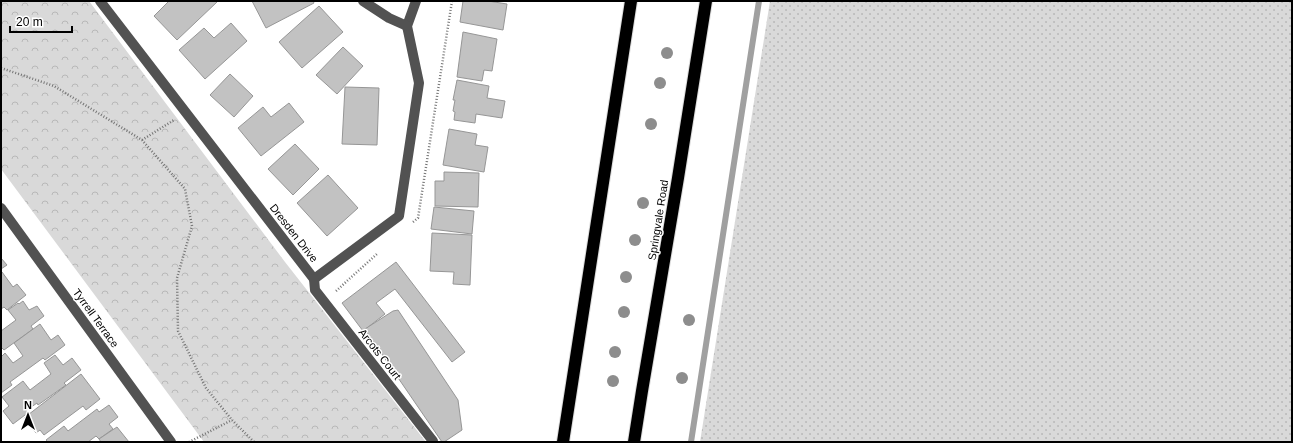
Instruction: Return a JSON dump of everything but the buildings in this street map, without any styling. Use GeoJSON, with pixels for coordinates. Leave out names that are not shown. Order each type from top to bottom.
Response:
{"type":"FeatureCollection","features":[{"type":"Feature","properties":{"kind":"highway"},"geometry":{"type":"LineString","coordinates":[[562,442],[631,1]]}},
{"type":"Feature","properties":{"kind":"highway","name":"Springvale Road"},"geometry":{"type":"LineString","coordinates":[[634,442],[676,193],[706,1]]}},
{"type":"Feature","properties":{"kind":"street","name":"Dresden Drive"},"geometry":{"type":"LineString","coordinates":[[100,1],[314,279],[399,216],[420,83],[407,26]]}},
{"type":"Feature","properties":{"kind":"street"},"geometry":{"type":"LineString","coordinates":[[363,1],[389,18],[407,26],[416,1]]}},
{"type":"Feature","properties":{"kind":"street","name":"Tyrrell Terrace"},"geometry":{"type":"LineString","coordinates":[[1,208],[171,442]]}},
{"type":"Feature","properties":{"kind":"street","name":"Arcots Court"},"geometry":{"type":"LineString","coordinates":[[314,279],[315,290],[433,441]]}},
{"type":"Feature","properties":{"kind":"path"},"geometry":{"type":"LineString","coordinates":[[1,68],[54,86],[142,140],[185,189],[192,226],[177,278],[178,331],[206,388],[232,420],[254,442]]}},
{"type":"Feature","properties":{"kind":"path"},"geometry":{"type":"LineString","coordinates":[[142,140],[185,113]]}},
{"type":"Feature","properties":{"kind":"path"},"geometry":{"type":"LineString","coordinates":[[190,442],[232,420]]}},
{"type":"Feature","properties":{"kind":"green space"},"geometry":{"type":"Polygon","coordinates":[[[1,1],[89,1],[285,262],[426,442],[204,442],[1,169],[1,1]]]}},
{"type":"Feature","properties":{"kind":"green space"},"geometry":{"type":"Polygon","coordinates":[[[770,1],[1292,1],[1292,442],[700,442],[770,1]]]}},
{"type":"Feature","properties":{"kind":"waterway"},"geometry":{"type":"LineString","coordinates":[[691,442],[759,1]]}}]}
